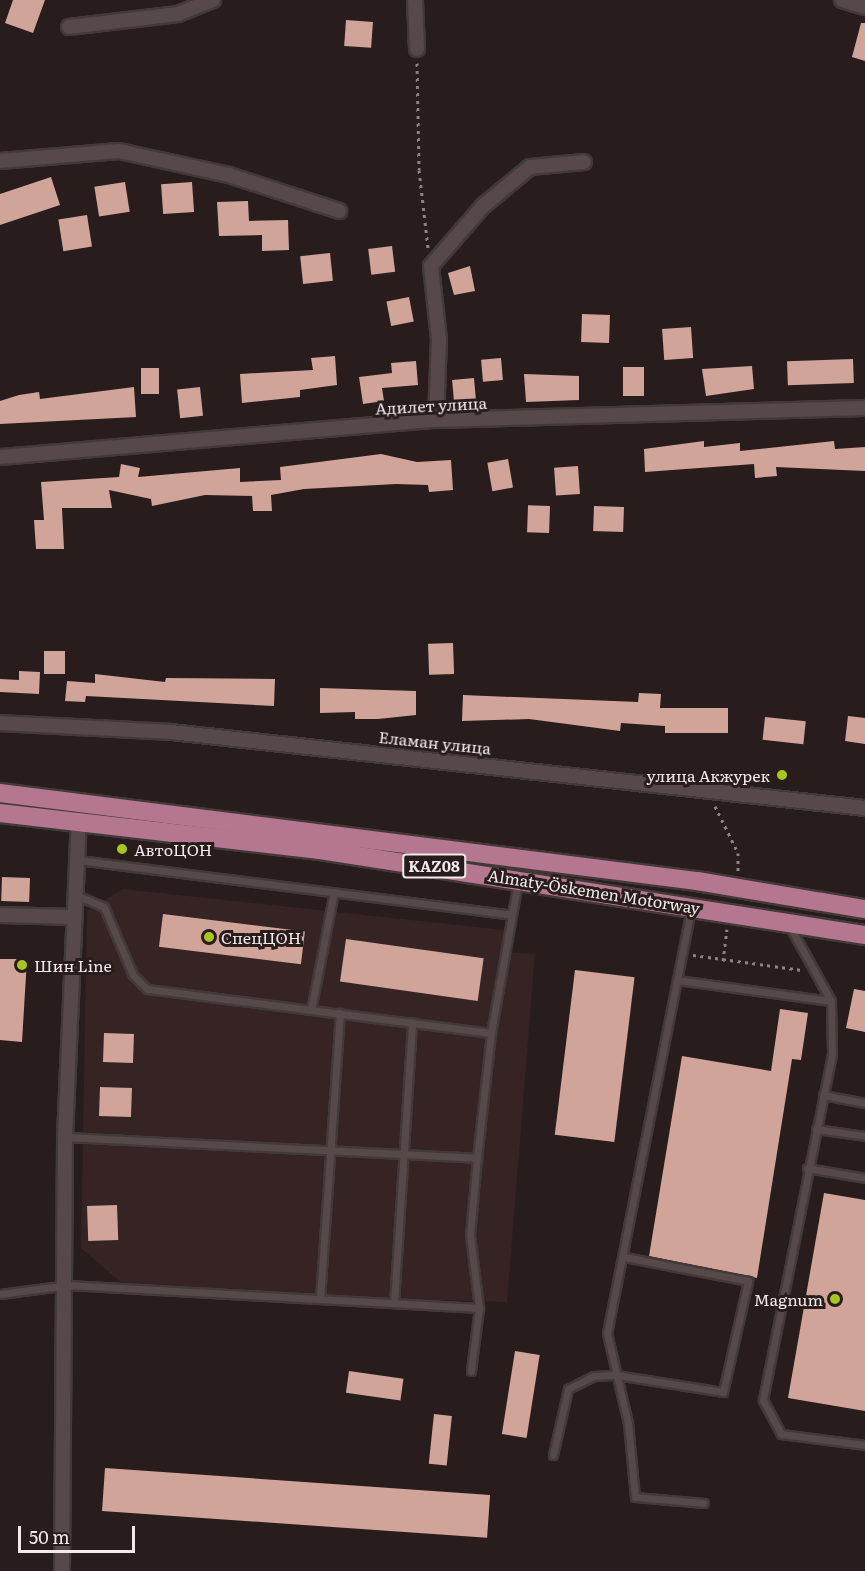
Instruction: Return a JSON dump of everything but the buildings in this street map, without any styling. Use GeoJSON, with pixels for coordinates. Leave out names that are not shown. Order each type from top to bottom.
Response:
{"type":"FeatureCollection","features":[{"type":"Feature","properties":{"kind":"main road","name":"Almaty-Öskemen Motorway"},"geometry":{"type":"LineString","coordinates":[[0,793],[735,887],[865,909]]}},
{"type":"Feature","properties":{"kind":"main road","name":"Almaty-Öskemen Motorway"},"geometry":{"type":"LineString","coordinates":[[0,813],[79,820],[518,878],[865,935]]}},
{"type":"Feature","properties":{"kind":"street"},"geometry":{"type":"LineString","coordinates":[[69,27],[178,14],[213,0]]}},
{"type":"Feature","properties":{"kind":"street"},"geometry":{"type":"LineString","coordinates":[[415,0],[417,49]]}},
{"type":"Feature","properties":{"kind":"street"},"geometry":{"type":"LineString","coordinates":[[842,0],[865,6]]}},
{"type":"Feature","properties":{"kind":"street"},"geometry":{"type":"LineString","coordinates":[[0,161],[119,152],[229,175],[339,212]]}},
{"type":"Feature","properties":{"kind":"street"},"geometry":{"type":"LineString","coordinates":[[436,420],[439,339],[431,266],[483,206],[530,167],[584,162]]}},
{"type":"Feature","properties":{"kind":"street","name":"Адилет улица"},"geometry":{"type":"LineString","coordinates":[[0,457],[436,420],[865,408]]}},
{"type":"Feature","properties":{"kind":"street","name":"Еламан улица"},"geometry":{"type":"LineString","coordinates":[[0,723],[171,732],[865,808]]}},
{"type":"Feature","properties":{"kind":"street"},"geometry":{"type":"LineString","coordinates":[[62,1571],[68,1286],[65,1137],[79,820]]}},
{"type":"Feature","properties":{"kind":"street"},"geometry":{"type":"LineString","coordinates":[[0,915],[75,917]]}},
{"type":"Feature","properties":{"kind":"lane"},"geometry":{"type":"LineString","coordinates":[[78,860],[512,915]]}},
{"type":"Feature","properties":{"kind":"lane"},"geometry":{"type":"LineString","coordinates":[[471,1371],[479,1308],[470,1235],[477,1158],[491,1033],[518,878]]}},
{"type":"Feature","properties":{"kind":"lane"},"geometry":{"type":"LineString","coordinates":[[311,1010],[334,892]]}},
{"type":"Feature","properties":{"kind":"lane"},"geometry":{"type":"LineString","coordinates":[[76,895],[104,907],[133,975],[147,989],[491,1033]]}},
{"type":"Feature","properties":{"kind":"lane"},"geometry":{"type":"LineString","coordinates":[[691,906],[625,1257],[607,1325],[636,1497],[704,1503]]}},
{"type":"Feature","properties":{"kind":"lane"},"geometry":{"type":"LineString","coordinates":[[787,922],[831,1001],[832,1054],[807,1168],[763,1400],[781,1434],[865,1445]]}},
{"type":"Feature","properties":{"kind":"lane"},"geometry":{"type":"LineString","coordinates":[[677,980],[831,1001]]}},
{"type":"Feature","properties":{"kind":"lane"},"geometry":{"type":"LineString","coordinates":[[320,1299],[328,1149],[340,1013]]}},
{"type":"Feature","properties":{"kind":"lane"},"geometry":{"type":"LineString","coordinates":[[394,1304],[412,1023]]}},
{"type":"Feature","properties":{"kind":"lane"},"geometry":{"type":"LineString","coordinates":[[823,1095],[865,1102]]}},
{"type":"Feature","properties":{"kind":"lane"},"geometry":{"type":"LineString","coordinates":[[816,1129],[865,1136]]}},
{"type":"Feature","properties":{"kind":"lane"},"geometry":{"type":"LineString","coordinates":[[65,1137],[477,1158]]}},
{"type":"Feature","properties":{"kind":"lane"},"geometry":{"type":"LineString","coordinates":[[807,1168],[865,1178]]}},
{"type":"Feature","properties":{"kind":"lane"},"geometry":{"type":"LineString","coordinates":[[553,1455],[567,1389],[594,1376],[616,1374],[723,1392],[748,1281],[625,1257]]}},
{"type":"Feature","properties":{"kind":"lane"},"geometry":{"type":"LineString","coordinates":[[0,1294],[68,1286],[479,1308]]}},
{"type":"Feature","properties":{"kind":"path"},"geometry":{"type":"LineString","coordinates":[[417,49],[419,170],[431,266]]}},
{"type":"Feature","properties":{"kind":"path"},"geometry":{"type":"LineString","coordinates":[[705,789],[738,853],[735,887]]}},
{"type":"Feature","properties":{"kind":"path"},"geometry":{"type":"LineString","coordinates":[[723,961],[729,912]]}},
{"type":"Feature","properties":{"kind":"path"},"geometry":{"type":"LineString","coordinates":[[682,953],[723,961],[813,970]]}},
{"type":"Feature","properties":{"kind":"shaded area"},"geometry":{"type":"Polygon","coordinates":[[[123,889],[504,930],[503,952],[535,954],[507,1302],[132,1292],[81,1248],[87,911],[123,889]]]}},
{"type":"Feature","properties":{"kind":"place","name":"улица Акжурек"},"geometry":{"type":"Point","coordinates":[782,775]}},
{"type":"Feature","properties":{"kind":"place","name":"АвтоЦОН"},"geometry":{"type":"Point","coordinates":[122,849]}},
{"type":"Feature","properties":{"kind":"place","name":"СпецЦОН"},"geometry":{"type":"Point","coordinates":[209,937]}},
{"type":"Feature","properties":{"kind":"place","name":"Шин Line"},"geometry":{"type":"Point","coordinates":[22,965]}},
{"type":"Feature","properties":{"kind":"place","name":"Magnum"},"geometry":{"type":"Point","coordinates":[835,1299]}}]}
